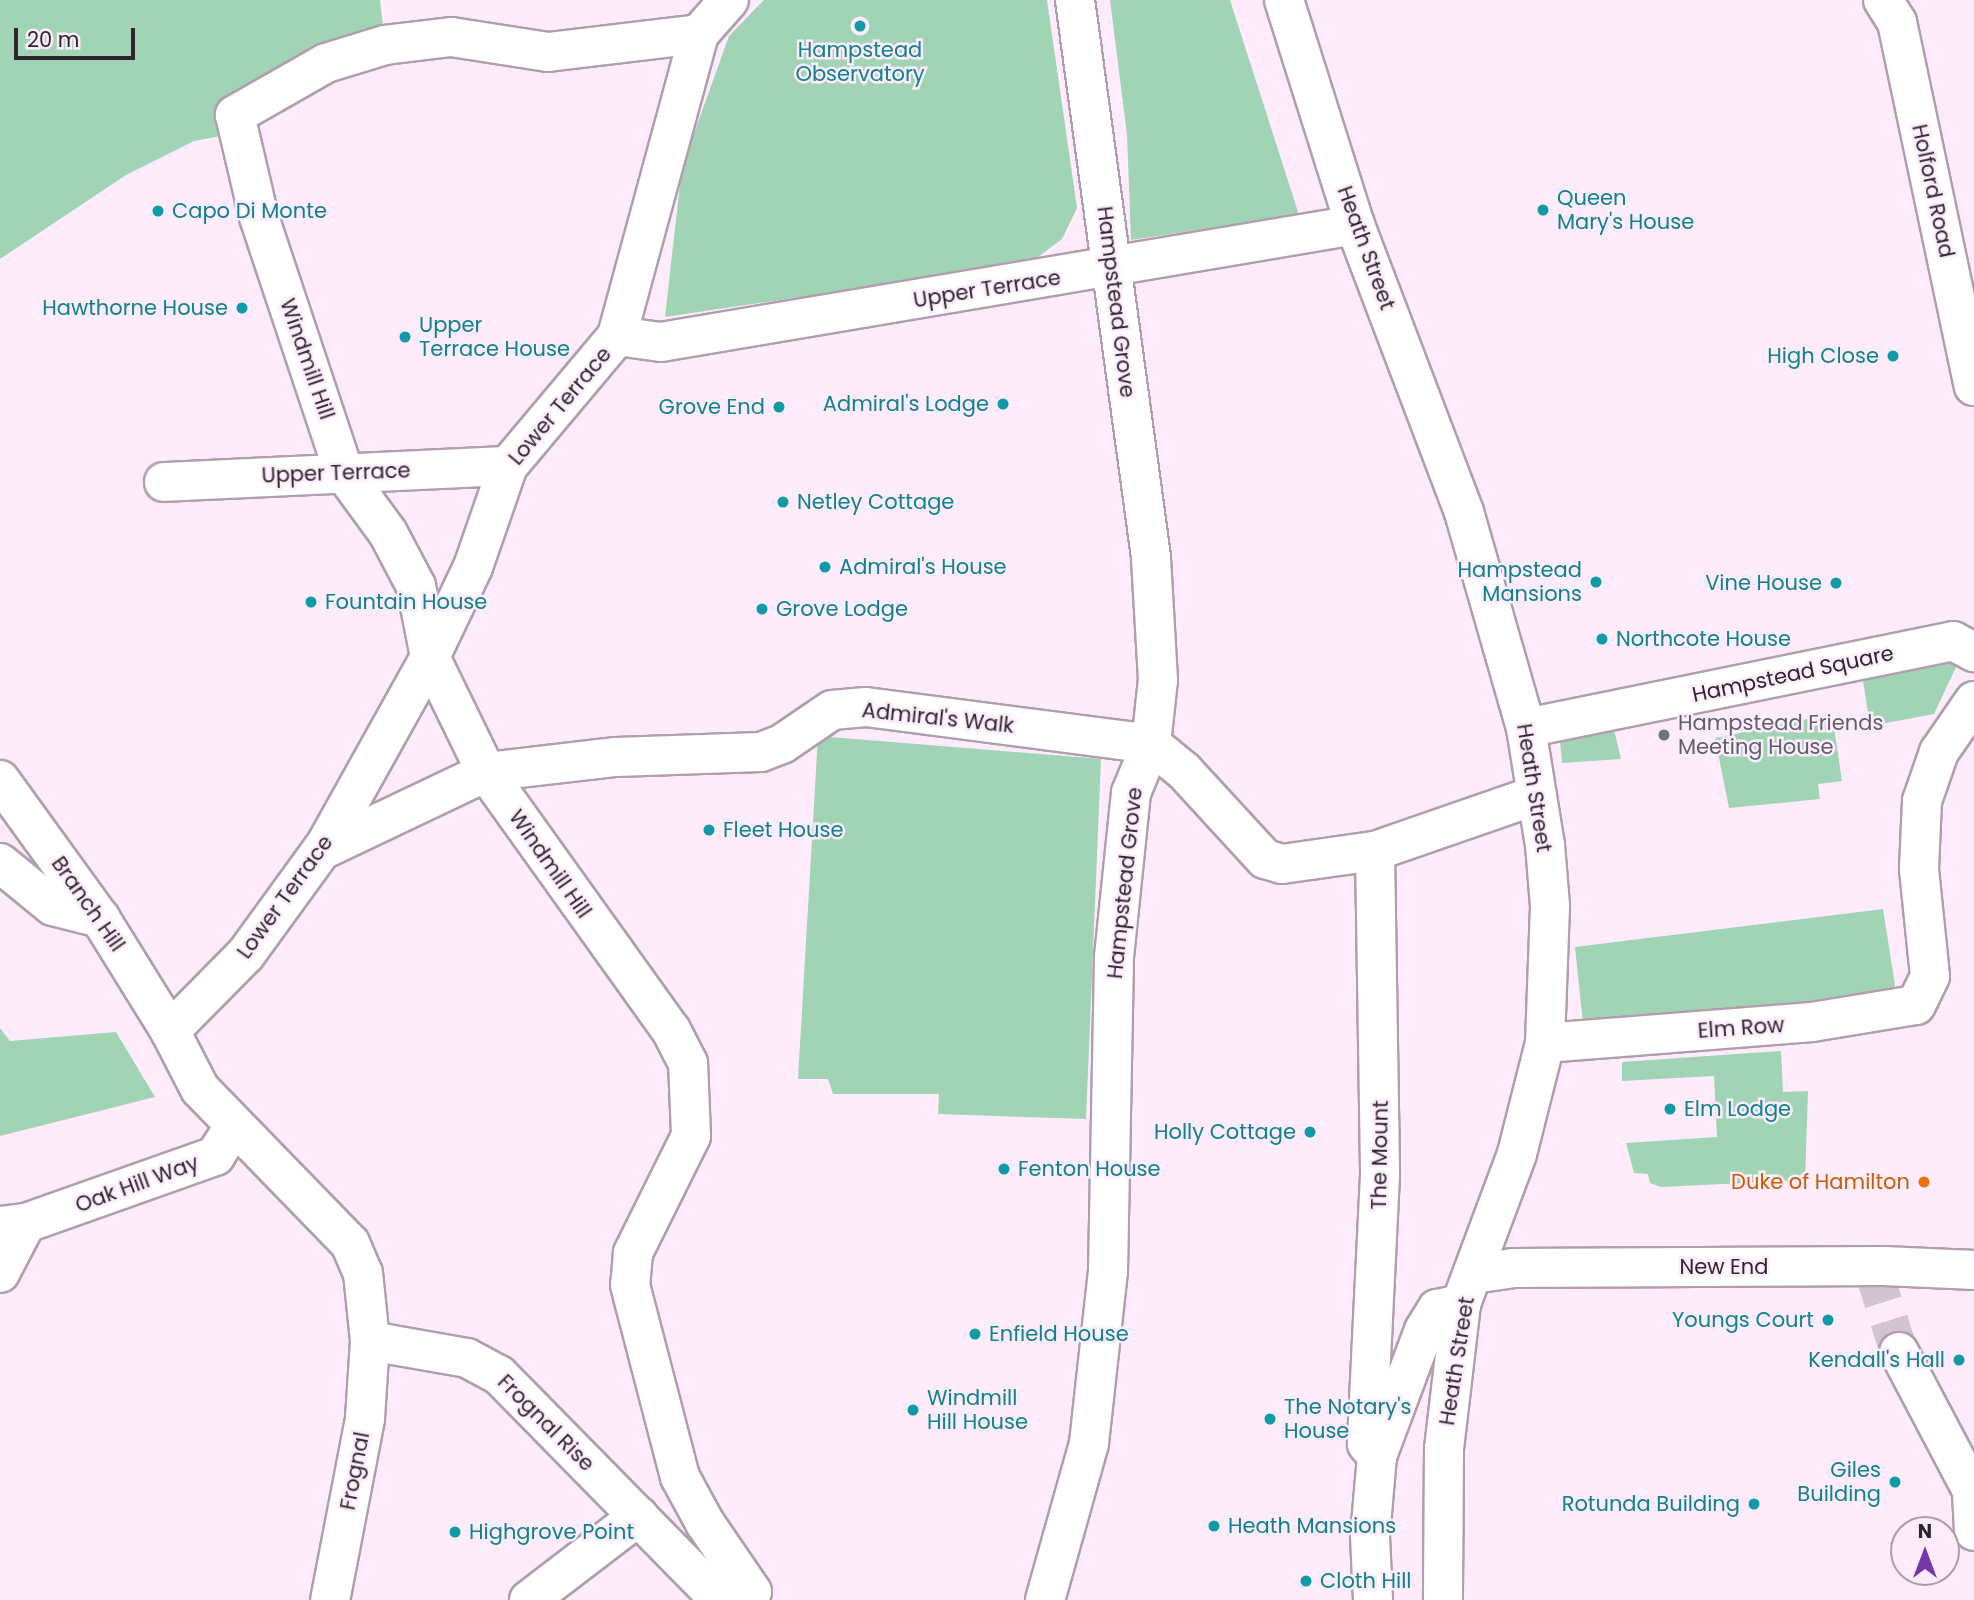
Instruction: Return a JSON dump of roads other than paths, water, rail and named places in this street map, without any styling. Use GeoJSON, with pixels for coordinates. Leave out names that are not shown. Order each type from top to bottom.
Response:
{"type":"FeatureCollection","features":[{"type":"Feature","properties":{"kind":"street","name":"Lower Terrace"},"geometry":{"type":"LineString","coordinates":[[170,1031],[246,954],[322,850],[430,657],[473,567],[508,466],[617,336],[699,34],[729,0]]}},
{"type":"Feature","properties":{"kind":"street","name":"Hampstead Grove"},"geometry":{"type":"LineString","coordinates":[[1045,1600],[1089,1443],[1108,1271],[1114,957],[1131,793],[1151,744],[1158,680],[1151,557],[1075,0]]}},
{"type":"Feature","properties":{"kind":"street","name":"Heath Street"},"geometry":{"type":"LineString","coordinates":[[1284,0],[1355,225],[1464,512],[1526,728],[1550,906],[1545,1043],[1517,1154],[1467,1289],[1444,1449],[1443,1600]]}},
{"type":"Feature","properties":{"kind":"street","name":"Holford Road"},"geometry":{"type":"LineString","coordinates":[[1883,0],[1897,22],[1974,386]]}},
{"type":"Feature","properties":{"kind":"street","name":"Windmill Hill"},"geometry":{"type":"LineString","coordinates":[[699,34],[548,51],[451,37],[385,46],[326,63],[235,115],[259,217],[344,473],[388,533],[416,586],[430,657],[486,772],[671,1030],[688,1063],[691,1136],[633,1253],[630,1285],[680,1477],[705,1523],[752,1592],[748,1600]]}},
{"type":"Feature","properties":{"kind":"street","name":"Upper Terrace"},"geometry":{"type":"LineString","coordinates":[[617,336],[661,342],[1064,277],[1112,264],[1355,225]]}},
{"type":"Feature","properties":{"kind":"street","name":"Upper Terrace"},"geometry":{"type":"LineString","coordinates":[[164,481],[508,466]]}},
{"type":"Feature","properties":{"kind":"street","name":"Hampstead Square"},"geometry":{"type":"LineString","coordinates":[[1526,728],[1953,641],[1972,644]]}},
{"type":"Feature","properties":{"kind":"street","name":"Elm Row"},"geometry":{"type":"LineString","coordinates":[[1545,1043],[1884,1014],[1916,1005],[1927,989],[1928,922],[1919,869],[1922,801],[1940,752],[1974,701]]}},
{"type":"Feature","properties":{"kind":"street","name":"Admiral's Walk"},"geometry":{"type":"LineString","coordinates":[[322,850],[486,772],[616,757],[761,752],[832,710],[866,707],[1151,744]]}},
{"type":"Feature","properties":{"kind":"street"},"geometry":{"type":"LineString","coordinates":[[1151,744],[1184,771],[1265,859],[1282,864],[1375,851],[1537,794]]}},
{"type":"Feature","properties":{"kind":"street","name":"Branch Hill"},"geometry":{"type":"LineString","coordinates":[[0,780],[100,918],[170,1031]]}},
{"type":"Feature","properties":{"kind":"street","name":"The Mount"},"geometry":{"type":"LineString","coordinates":[[1375,851],[1380,1175],[1367,1444],[1377,1456]]}},
{"type":"Feature","properties":{"kind":"street"},"geometry":{"type":"LineString","coordinates":[[0,863],[53,906],[100,918]]}},
{"type":"Feature","properties":{"kind":"street"},"geometry":{"type":"LineString","coordinates":[[170,1031],[200,1089],[234,1127],[350,1243],[363,1273],[370,1341]]}},
{"type":"Feature","properties":{"kind":"street","name":"Oak Hill Way"},"geometry":{"type":"LineString","coordinates":[[0,1273],[13,1225],[215,1156],[234,1127]]}},
{"type":"Feature","properties":{"kind":"street","name":"New End"},"geometry":{"type":"LineString","coordinates":[[1467,1289],[1541,1268],[1974,1270]]}},
{"type":"Feature","properties":{"kind":"street","name":"The Mount"},"geometry":{"type":"LineString","coordinates":[[1373,1600],[1370,1536],[1377,1456],[1424,1330],[1437,1309],[1467,1289]]}},
{"type":"Feature","properties":{"kind":"street","name":"Frognal Rise"},"geometry":{"type":"LineString","coordinates":[[370,1341],[419,1347],[487,1366],[720,1600]]}},
{"type":"Feature","properties":{"kind":"street","name":"Frognal"},"geometry":{"type":"LineString","coordinates":[[330,1600],[365,1419],[370,1341]]}},
{"type":"Feature","properties":{"kind":"street"},"geometry":{"type":"LineString","coordinates":[[1899,1352],[1973,1493],[1974,1531]]}},
{"type":"Feature","properties":{"kind":"street"},"geometry":{"type":"LineString","coordinates":[[529,1600],[639,1516]]}},
{"type":"Feature","properties":{"kind":"tunnel"},"geometry":{"type":"LineString","coordinates":[[1872,1266],[1899,1352]]}},
{"type":"Feature","properties":{"kind":"place","name":"Hampstead Observatory"},"geometry":{"type":"Point","coordinates":[860,26]}},
{"type":"Feature","properties":{"kind":"place","name":"Queen Mary's House"},"geometry":{"type":"Point","coordinates":[1543,210]}},
{"type":"Feature","properties":{"kind":"place","name":"Capo Di Monte"},"geometry":{"type":"Point","coordinates":[158,211]}},
{"type":"Feature","properties":{"kind":"place","name":"Hawthorne House"},"geometry":{"type":"Point","coordinates":[242,308]}},
{"type":"Feature","properties":{"kind":"place","name":"Upper Terrace House"},"geometry":{"type":"Point","coordinates":[405,337]}},
{"type":"Feature","properties":{"kind":"place","name":"High Close"},"geometry":{"type":"Point","coordinates":[1893,356]}},
{"type":"Feature","properties":{"kind":"place","name":"Admiral's Lodge"},"geometry":{"type":"Point","coordinates":[1003,404]}},
{"type":"Feature","properties":{"kind":"place","name":"Grove End"},"geometry":{"type":"Point","coordinates":[779,407]}},
{"type":"Feature","properties":{"kind":"place","name":"Netley Cottage"},"geometry":{"type":"Point","coordinates":[783,502]}},
{"type":"Feature","properties":{"kind":"place","name":"Admiral's House"},"geometry":{"type":"Point","coordinates":[825,567]}},
{"type":"Feature","properties":{"kind":"place","name":"Hampstead Mansions"},"geometry":{"type":"Point","coordinates":[1596,582]}},
{"type":"Feature","properties":{"kind":"place","name":"Vine House"},"geometry":{"type":"Point","coordinates":[1836,583]}},
{"type":"Feature","properties":{"kind":"place","name":"Fountain House"},"geometry":{"type":"Point","coordinates":[311,602]}},
{"type":"Feature","properties":{"kind":"place","name":"Grove Lodge"},"geometry":{"type":"Point","coordinates":[762,609]}},
{"type":"Feature","properties":{"kind":"place","name":"Northcote House"},"geometry":{"type":"Point","coordinates":[1602,639]}},
{"type":"Feature","properties":{"kind":"place","name":"Hampstead Friends Meeting House"},"geometry":{"type":"Point","coordinates":[1664,735]}},
{"type":"Feature","properties":{"kind":"place","name":"Fleet House"},"geometry":{"type":"Point","coordinates":[709,830]}},
{"type":"Feature","properties":{"kind":"place","name":"Elm Lodge"},"geometry":{"type":"Point","coordinates":[1670,1109]}},
{"type":"Feature","properties":{"kind":"place","name":"Holly Cottage"},"geometry":{"type":"Point","coordinates":[1310,1132]}},
{"type":"Feature","properties":{"kind":"place","name":"Fenton House"},"geometry":{"type":"Point","coordinates":[1004,1169]}},
{"type":"Feature","properties":{"kind":"place","name":"Duke of Hamilton"},"geometry":{"type":"Point","coordinates":[1924,1182]}},
{"type":"Feature","properties":{"kind":"place","name":"Youngs Court"},"geometry":{"type":"Point","coordinates":[1828,1320]}},
{"type":"Feature","properties":{"kind":"place","name":"Enfield House"},"geometry":{"type":"Point","coordinates":[975,1334]}},
{"type":"Feature","properties":{"kind":"place","name":"Kendall's Hall"},"geometry":{"type":"Point","coordinates":[1959,1360]}},
{"type":"Feature","properties":{"kind":"place","name":"Windmill Hill House"},"geometry":{"type":"Point","coordinates":[913,1410]}},
{"type":"Feature","properties":{"kind":"place","name":"The Notary's House"},"geometry":{"type":"Point","coordinates":[1270,1419]}},
{"type":"Feature","properties":{"kind":"place","name":"Giles Building"},"geometry":{"type":"Point","coordinates":[1895,1482]}},
{"type":"Feature","properties":{"kind":"place","name":"Rotunda Building"},"geometry":{"type":"Point","coordinates":[1754,1504]}},
{"type":"Feature","properties":{"kind":"place","name":"Heath Mansions"},"geometry":{"type":"Point","coordinates":[1214,1526]}},
{"type":"Feature","properties":{"kind":"place","name":"Highgrove Point"},"geometry":{"type":"Point","coordinates":[455,1532]}},
{"type":"Feature","properties":{"kind":"place","name":"Cloth Hill"},"geometry":{"type":"Point","coordinates":[1306,1581]}}]}
